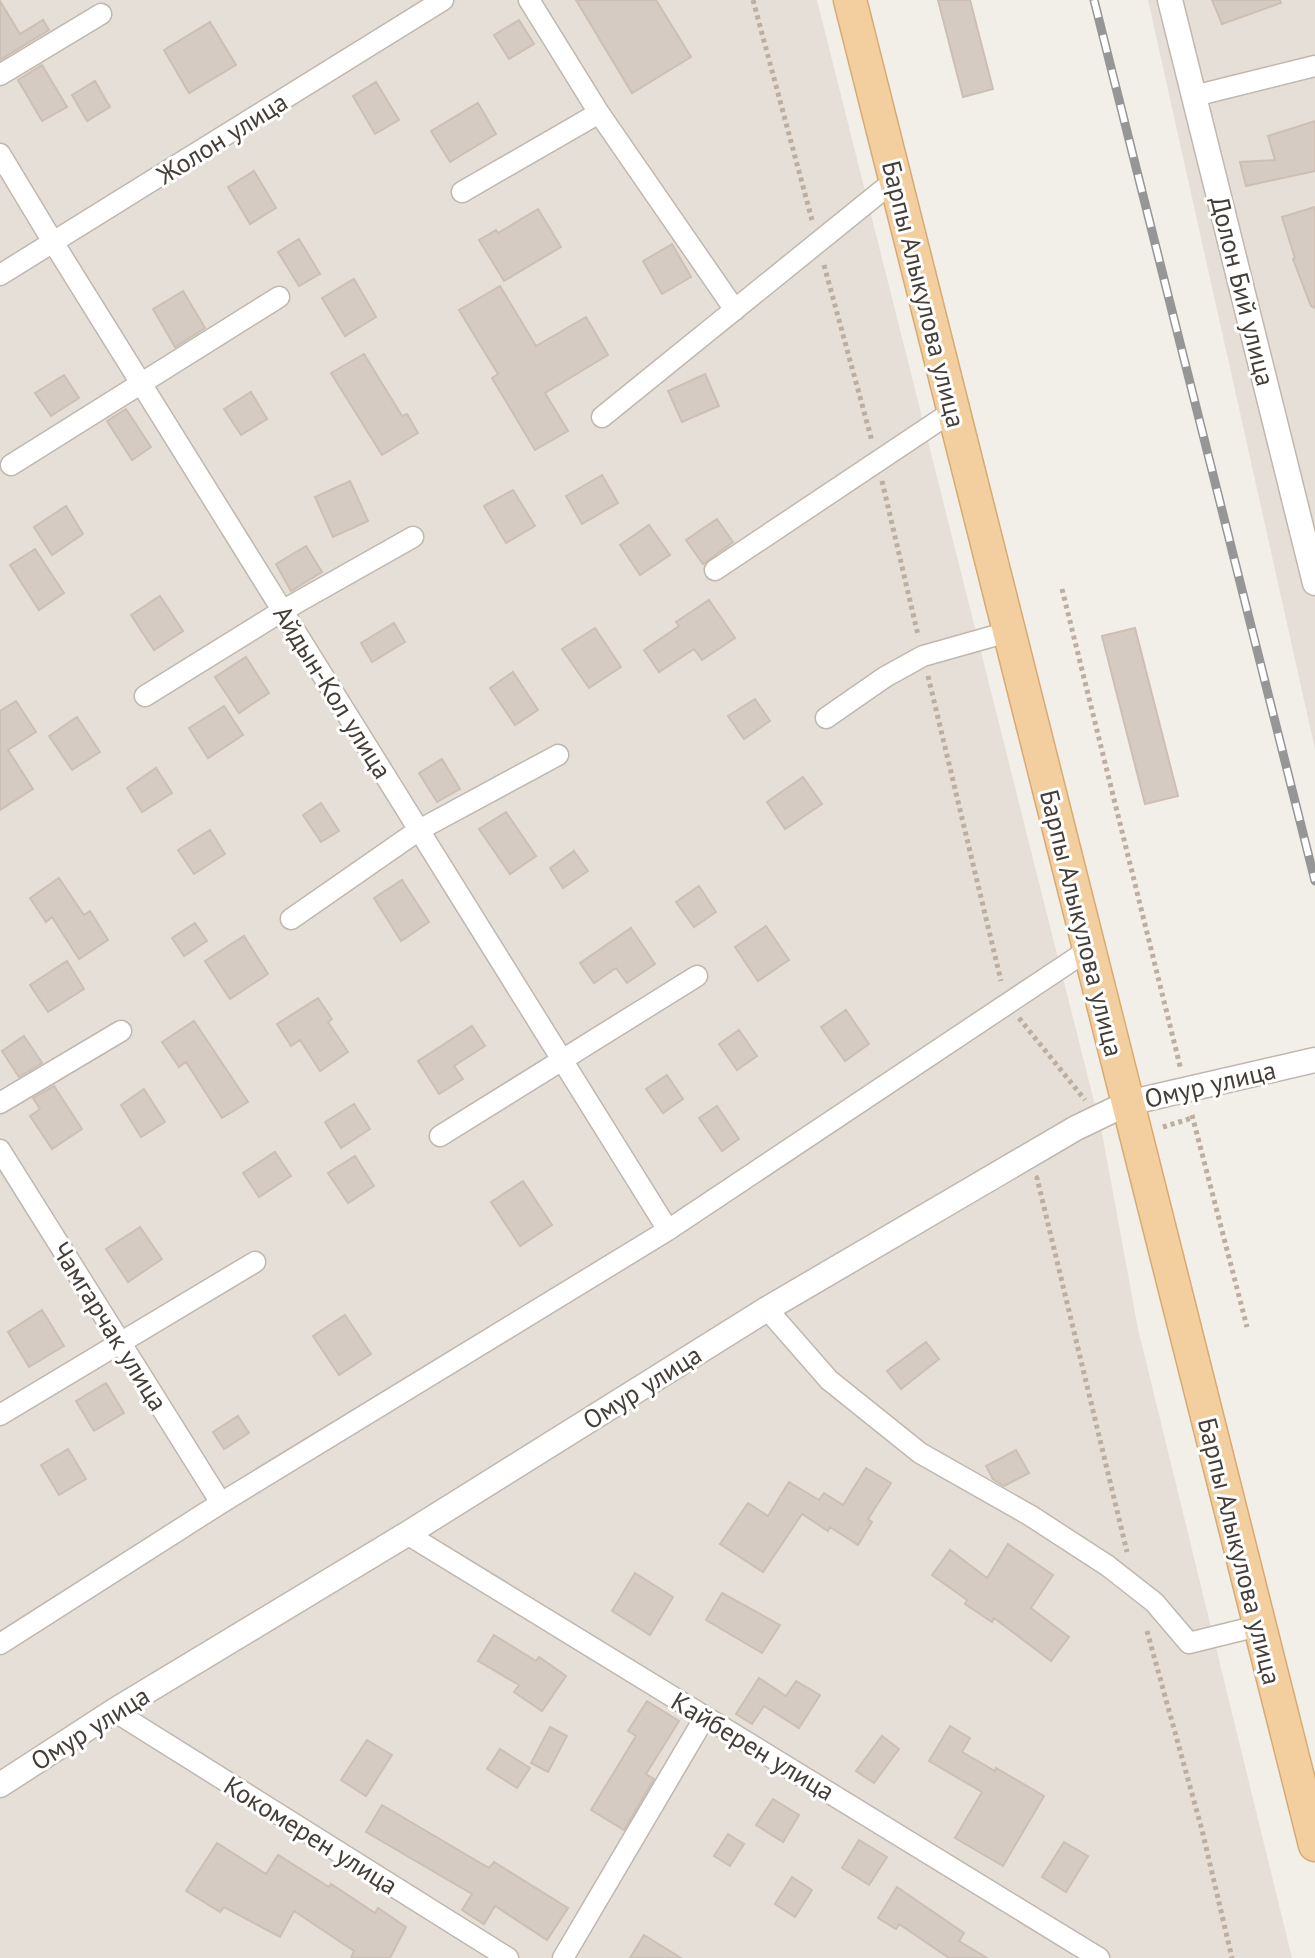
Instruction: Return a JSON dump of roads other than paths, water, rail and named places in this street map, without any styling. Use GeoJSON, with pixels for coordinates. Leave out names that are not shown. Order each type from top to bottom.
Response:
{"type":"FeatureCollection","features":[{"type":"Feature","properties":{"kind":"main road","name":"Барпы Алыкулова улица"},"geometry":{"type":"LineString","coordinates":[[850,0],[1315,1845]]}},
{"type":"Feature","properties":{"kind":"street","name":"Жолон улица"},"geometry":{"type":"LineString","coordinates":[[0,275],[443,0]]}},
{"type":"Feature","properties":{"kind":"street"},"geometry":{"type":"LineString","coordinates":[[529,0],[599,113],[735,310]]}},
{"type":"Feature","properties":{"kind":"street","name":"Долон Бий улица"},"geometry":{"type":"LineString","coordinates":[[1170,0],[1315,583]]}},
{"type":"Feature","properties":{"kind":"street"},"geometry":{"type":"LineString","coordinates":[[0,75],[101,14]]}},
{"type":"Feature","properties":{"kind":"street"},"geometry":{"type":"LineString","coordinates":[[1194,96],[1315,66]]}},
{"type":"Feature","properties":{"kind":"street"},"geometry":{"type":"LineString","coordinates":[[462,192],[599,113]]}},
{"type":"Feature","properties":{"kind":"street","name":"Айдын-Кол улица"},"geometry":{"type":"LineString","coordinates":[[0,154],[668,1230]]}},
{"type":"Feature","properties":{"kind":"street"},"geometry":{"type":"LineString","coordinates":[[602,417],[895,180]]}},
{"type":"Feature","properties":{"kind":"street"},"geometry":{"type":"LineString","coordinates":[[11,465],[279,297]]}},
{"type":"Feature","properties":{"kind":"street"},"geometry":{"type":"LineString","coordinates":[[715,570],[953,411]]}},
{"type":"Feature","properties":{"kind":"street"},"geometry":{"type":"LineString","coordinates":[[145,696],[282,611],[413,537]]}},
{"type":"Feature","properties":{"kind":"street"},"geometry":{"type":"LineString","coordinates":[[826,718],[885,677],[923,656],[1008,632]]}},
{"type":"Feature","properties":{"kind":"street"},"geometry":{"type":"LineString","coordinates":[[291,919],[419,830],[558,755]]}},
{"type":"Feature","properties":{"kind":"street"},"geometry":{"type":"LineString","coordinates":[[0,1644],[221,1503],[668,1230],[1088,950]]}},
{"type":"Feature","properties":{"kind":"street"},"geometry":{"type":"LineString","coordinates":[[440,1136],[697,976]]}},
{"type":"Feature","properties":{"kind":"street"},"geometry":{"type":"LineString","coordinates":[[0,1103],[121,1031]]}},
{"type":"Feature","properties":{"kind":"street","name":"Омур улица"},"geometry":{"type":"LineString","coordinates":[[0,1785],[114,1711],[407,1534],[767,1309],[1089,1122],[1128,1103],[1315,1060]]}},
{"type":"Feature","properties":{"kind":"street","name":"Чамгарчак улица"},"geometry":{"type":"LineString","coordinates":[[0,1150],[221,1503]]}},
{"type":"Feature","properties":{"kind":"street"},"geometry":{"type":"LineString","coordinates":[[0,1415],[255,1262]]}},
{"type":"Feature","properties":{"kind":"street"},"geometry":{"type":"LineString","coordinates":[[767,1309],[829,1380],[920,1453],[1031,1516],[1108,1566],[1154,1602],[1189,1643],[1258,1626]]}},
{"type":"Feature","properties":{"kind":"street","name":"Кайберен улица"},"geometry":{"type":"LineString","coordinates":[[407,1534],[1099,1958]]}},
{"type":"Feature","properties":{"kind":"street","name":"Кокомерен улица"},"geometry":{"type":"LineString","coordinates":[[114,1711],[508,1958]]}},
{"type":"Feature","properties":{"kind":"street"},"geometry":{"type":"LineString","coordinates":[[563,1958],[705,1717]]}},
{"type":"Feature","properties":{"kind":"railway"},"geometry":{"type":"LineString","coordinates":[[1094,0],[1315,881]]}}]}
